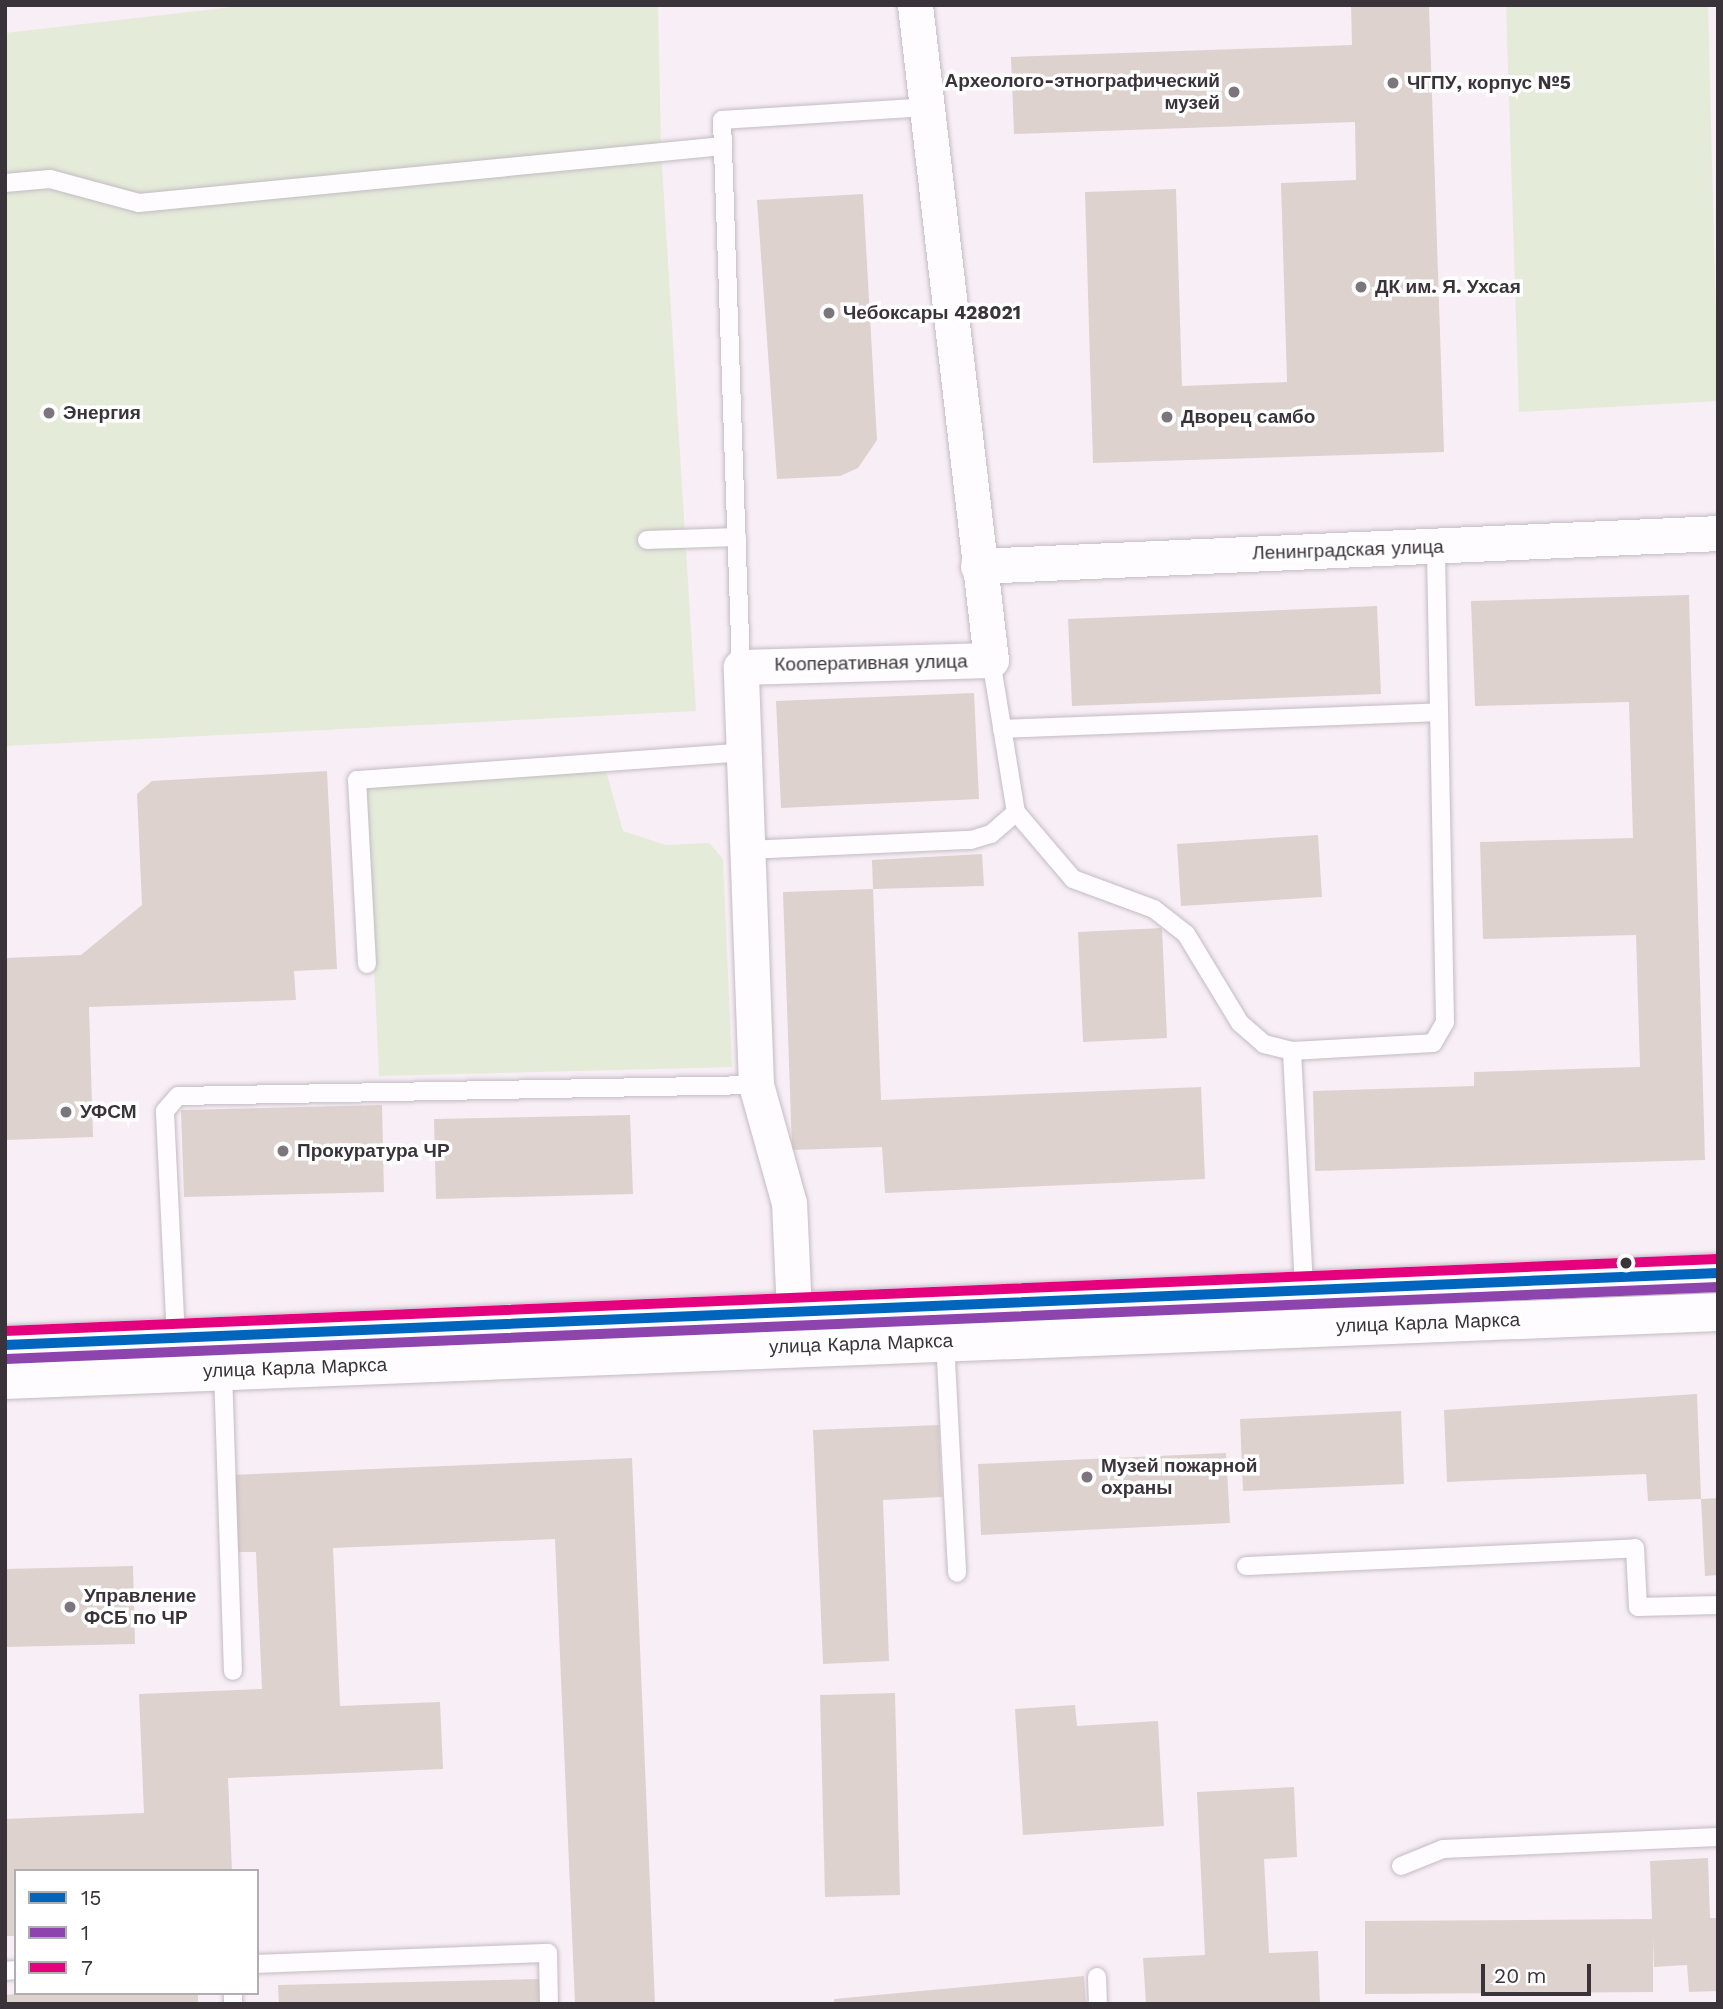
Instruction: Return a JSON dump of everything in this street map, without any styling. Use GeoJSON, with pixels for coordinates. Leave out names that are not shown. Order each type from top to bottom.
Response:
{"type":"FeatureCollection","features":[{"type":"Feature","properties":{"kind":"main road","name":"улица Карла Маркса"},"geometry":{"type":"LineString","coordinates":[[5,1380],[176,1355],[794,1329],[1304,1290],[1718,1273]]}},
{"type":"Feature","properties":{"kind":"main road","name":"улица Карла Маркса"},"geometry":{"type":"LineString","coordinates":[[794,1329],[945,1341],[1718,1312]]}},
{"type":"Feature","properties":{"kind":"main road","name":"улица Карла Маркса"},"geometry":{"type":"LineString","coordinates":[[5,1345],[176,1355]]}},
{"type":"Feature","properties":{"kind":"street","name":"Кооперативная улица"},"geometry":{"type":"LineString","coordinates":[[741,667],[991,660],[915,5]]}},
{"type":"Feature","properties":{"kind":"street","name":"Ленинградская улица"},"geometry":{"type":"LineString","coordinates":[[978,566],[1718,533]]}},
{"type":"Feature","properties":{"kind":"street"},"geometry":{"type":"LineString","coordinates":[[741,667],[756,1085],[789,1203],[794,1329]]}},
{"type":"Feature","properties":{"kind":"lane"},"geometry":{"type":"LineString","coordinates":[[741,667],[722,120],[926,107]]}},
{"type":"Feature","properties":{"kind":"lane"},"geometry":{"type":"LineString","coordinates":[[5,183],[50,179],[139,203],[723,146]]}},
{"type":"Feature","properties":{"kind":"lane"},"geometry":{"type":"LineString","coordinates":[[647,540],[737,537]]}},
{"type":"Feature","properties":{"kind":"lane"},"geometry":{"type":"LineString","coordinates":[[991,660],[1016,812],[1073,878],[1154,909],[1186,934],[1240,1023],[1264,1044],[1292,1051],[1433,1043],[1445,1022],[1436,546]]}},
{"type":"Feature","properties":{"kind":"lane"},"geometry":{"type":"LineString","coordinates":[[1002,729],[1439,712]]}},
{"type":"Feature","properties":{"kind":"lane"},"geometry":{"type":"LineString","coordinates":[[367,964],[357,780],[744,752]]}},
{"type":"Feature","properties":{"kind":"lane"},"geometry":{"type":"LineString","coordinates":[[747,850],[971,840],[991,834],[1016,812]]}},
{"type":"Feature","properties":{"kind":"lane"},"geometry":{"type":"LineString","coordinates":[[1292,1051],[1304,1290]]}},
{"type":"Feature","properties":{"kind":"lane"},"geometry":{"type":"LineString","coordinates":[[176,1355],[165,1111],[178,1096],[756,1085]]}},
{"type":"Feature","properties":{"kind":"lane"},"geometry":{"type":"LineString","coordinates":[[945,1341],[957,1573]]}},
{"type":"Feature","properties":{"kind":"lane"},"geometry":{"type":"LineString","coordinates":[[222,1353],[233,1671]]}},
{"type":"Feature","properties":{"kind":"lane"},"geometry":{"type":"LineString","coordinates":[[1246,1566],[1635,1548],[1638,1608],[1718,1605]]}},
{"type":"Feature","properties":{"kind":"lane"},"geometry":{"type":"LineString","coordinates":[[1401,1866],[1443,1849],[1718,1837]]}},
{"type":"Feature","properties":{"kind":"lane"},"geometry":{"type":"LineString","coordinates":[[259,1964],[548,1953],[549,2004]]}},
{"type":"Feature","properties":{"kind":"lane"},"geometry":{"type":"LineString","coordinates":[[1097,1977],[1098,2004]]}},
{"type":"Feature","properties":{"kind":"green space"},"geometry":{"type":"Polygon","coordinates":[[[250,5],[658,5],[661,151],[696,711],[5,746],[5,33],[250,5]]]}},
{"type":"Feature","properties":{"kind":"green space"},"geometry":{"type":"Polygon","coordinates":[[[1506,5],[1708,5],[1718,401],[1519,412],[1506,5]]]}},
{"type":"Feature","properties":{"kind":"green space"},"geometry":{"type":"Polygon","coordinates":[[[606,771],[623,831],[666,845],[709,843],[723,859],[732,1067],[379,1076],[366,786],[606,771]]]}},
{"type":"Feature","properties":{"kind":"building","name":"ДК им. Я. Ухсая"},"geometry":{"type":"Polygon","coordinates":[[[1351,5],[1429,5],[1444,452],[1093,463],[1085,192],[1176,189],[1182,386],[1287,382],[1281,183],[1356,180],[1355,122],[1014,134],[1011,57],[1352,45],[1351,5]]]}},
{"type":"Feature","properties":{"kind":"building"},"geometry":{"type":"Polygon","coordinates":[[[863,194],[877,440],[858,468],[840,476],[777,479],[757,200],[863,194]]]}},
{"type":"Feature","properties":{"kind":"building"},"geometry":{"type":"Polygon","coordinates":[[[1689,595],[1705,1160],[1315,1171],[1313,1091],[1474,1086],[1474,1072],[1640,1067],[1636,935],[1483,939],[1480,842],[1633,838],[1629,702],[1475,706],[1471,601],[1689,595]]]}},
{"type":"Feature","properties":{"kind":"building"},"geometry":{"type":"Polygon","coordinates":[[[1377,606],[1381,694],[1072,706],[1068,619],[1377,606]]]}},
{"type":"Feature","properties":{"kind":"building"},"geometry":{"type":"Polygon","coordinates":[[[974,693],[979,799],[781,808],[776,701],[974,693]]]}},
{"type":"Feature","properties":{"kind":"building"},"geometry":{"type":"Polygon","coordinates":[[[327,771],[337,969],[294,971],[296,1000],[89,1007],[93,1137],[5,1140],[5,958],[81,955],[142,905],[137,794],[152,781],[327,771]]]}},
{"type":"Feature","properties":{"kind":"building"},"geometry":{"type":"Polygon","coordinates":[[[1318,835],[1322,897],[1181,906],[1177,844],[1318,835]]]}},
{"type":"Feature","properties":{"kind":"building"},"geometry":{"type":"Polygon","coordinates":[[[982,854],[984,886],[873,889],[872,860],[982,854]]]}},
{"type":"Feature","properties":{"kind":"building"},"geometry":{"type":"Polygon","coordinates":[[[873,889],[881,1100],[1201,1087],[1205,1179],[885,1193],[882,1147],[792,1150],[783,892],[873,889]]]}},
{"type":"Feature","properties":{"kind":"building"},"geometry":{"type":"Polygon","coordinates":[[[1162,928],[1167,1038],[1083,1042],[1078,932],[1162,928]]]}},
{"type":"Feature","properties":{"kind":"building","name":"Прокуратура ЧР"},"geometry":{"type":"Polygon","coordinates":[[[382,1105],[384,1192],[184,1197],[181,1110],[382,1105]]]}},
{"type":"Feature","properties":{"kind":"building"},"geometry":{"type":"Polygon","coordinates":[[[630,1115],[633,1194],[436,1199],[434,1119],[630,1115]]]}},
{"type":"Feature","properties":{"kind":"building"},"geometry":{"type":"Polygon","coordinates":[[[1697,1394],[1701,1499],[1648,1501],[1646,1474],[1447,1482],[1444,1410],[1697,1394]]]}},
{"type":"Feature","properties":{"kind":"building"},"geometry":{"type":"Polygon","coordinates":[[[1401,1411],[1404,1484],[1243,1491],[1240,1419],[1401,1411]]]}},
{"type":"Feature","properties":{"kind":"building"},"geometry":{"type":"Polygon","coordinates":[[[939,1425],[942,1497],[883,1500],[889,1661],[823,1664],[813,1430],[939,1425]]]}},
{"type":"Feature","properties":{"kind":"building"},"geometry":{"type":"Polygon","coordinates":[[[1226,1453],[1230,1523],[981,1535],[978,1464],[1226,1453]]]}},
{"type":"Feature","properties":{"kind":"building"},"geometry":{"type":"Polygon","coordinates":[[[632,1458],[655,2004],[575,2004],[555,1539],[333,1548],[340,1706],[440,1702],[443,1769],[228,1778],[232,1869],[14,1869],[14,1936],[5,1936],[5,1819],[144,1813],[139,1694],[262,1689],[256,1552],[233,1552],[230,1475],[632,1458]]]}},
{"type":"Feature","properties":{"kind":"building"},"geometry":{"type":"Polygon","coordinates":[[[1718,1498],[1718,1575],[1705,1576],[1701,1499],[1718,1498]]]}},
{"type":"Feature","properties":{"kind":"building","name":"Управление ФСБ по ЧР"},"geometry":{"type":"Polygon","coordinates":[[[133,1566],[135,1644],[5,1647],[5,1569],[133,1566]]]}},
{"type":"Feature","properties":{"kind":"building"},"geometry":{"type":"Polygon","coordinates":[[[895,1693],[900,1895],[825,1897],[820,1695],[895,1693]]]}},
{"type":"Feature","properties":{"kind":"building"},"geometry":{"type":"Polygon","coordinates":[[[1075,1705],[1077,1726],[1158,1721],[1164,1826],[1023,1835],[1015,1709],[1075,1705]]]}},
{"type":"Feature","properties":{"kind":"building"},"geometry":{"type":"Polygon","coordinates":[[[1294,1787],[1297,1857],[1264,1859],[1269,1953],[1318,1951],[1320,2004],[1146,2004],[1143,1958],[1205,1955],[1197,1792],[1294,1787]]]}},
{"type":"Feature","properties":{"kind":"building"},"geometry":{"type":"Polygon","coordinates":[[[1708,1858],[1710,1918],[1718,1918],[1718,1991],[1689,1992],[1687,1965],[1654,1967],[1653,1936],[1653,1992],[1365,1994],[1365,1921],[1652,1919],[1650,1861],[1708,1858]]]}},
{"type":"Feature","properties":{"kind":"building"},"geometry":{"type":"Polygon","coordinates":[[[1084,1976],[1086,2004],[834,2004],[834,1999],[1084,1976]]]}},
{"type":"Feature","properties":{"kind":"building"},"geometry":{"type":"Polygon","coordinates":[[[541,1979],[542,2004],[279,2004],[278,1985],[541,1979]]]}},
{"type":"Feature","properties":{"kind":"building"},"geometry":{"type":"Polygon","coordinates":[[[5,1995],[198,1995],[198,2004],[5,2004],[5,1995]]]}},
{"type":"Feature","properties":{"kind":"transit line","name":"7"},"geometry":{"type":"LineString","coordinates":[[5,1331],[1717,1259]]}},
{"type":"Feature","properties":{"kind":"transit line","name":"15"},"geometry":{"type":"LineString","coordinates":[[5,1345],[1718,1273]]}},
{"type":"Feature","properties":{"kind":"transit line","name":"1"},"geometry":{"type":"LineString","coordinates":[[6,1359],[1718,1287]]}},
{"type":"Feature","properties":{"kind":"place","name":"ЧГПУ, корпус №5"},"geometry":{"type":"Point","coordinates":[1393,83]}},
{"type":"Feature","properties":{"kind":"place","name":"Археолого-этнографический музей"},"geometry":{"type":"Point","coordinates":[1234,92]}},
{"type":"Feature","properties":{"kind":"place","name":"ДК им. Я. Ухсая"},"geometry":{"type":"Point","coordinates":[1361,287]}},
{"type":"Feature","properties":{"kind":"place","name":"Чебоксары 428021"},"geometry":{"type":"Point","coordinates":[829,313]}},
{"type":"Feature","properties":{"kind":"place","name":"Энергия"},"geometry":{"type":"Point","coordinates":[49,413]}},
{"type":"Feature","properties":{"kind":"place","name":"Дворец самбо"},"geometry":{"type":"Point","coordinates":[1167,417]}},
{"type":"Feature","properties":{"kind":"place","name":"УФСМ"},"geometry":{"type":"Point","coordinates":[66,1112]}},
{"type":"Feature","properties":{"kind":"place","name":"Прокуратура ЧР"},"geometry":{"type":"Point","coordinates":[283,1151]}},
{"type":"Feature","properties":{"kind":"place","name":"Музей пожарной охраны"},"geometry":{"type":"Point","coordinates":[1087,1477]}},
{"type":"Feature","properties":{"kind":"place","name":"Управление ФСБ по ЧР"},"geometry":{"type":"Point","coordinates":[70,1607]}}]}
